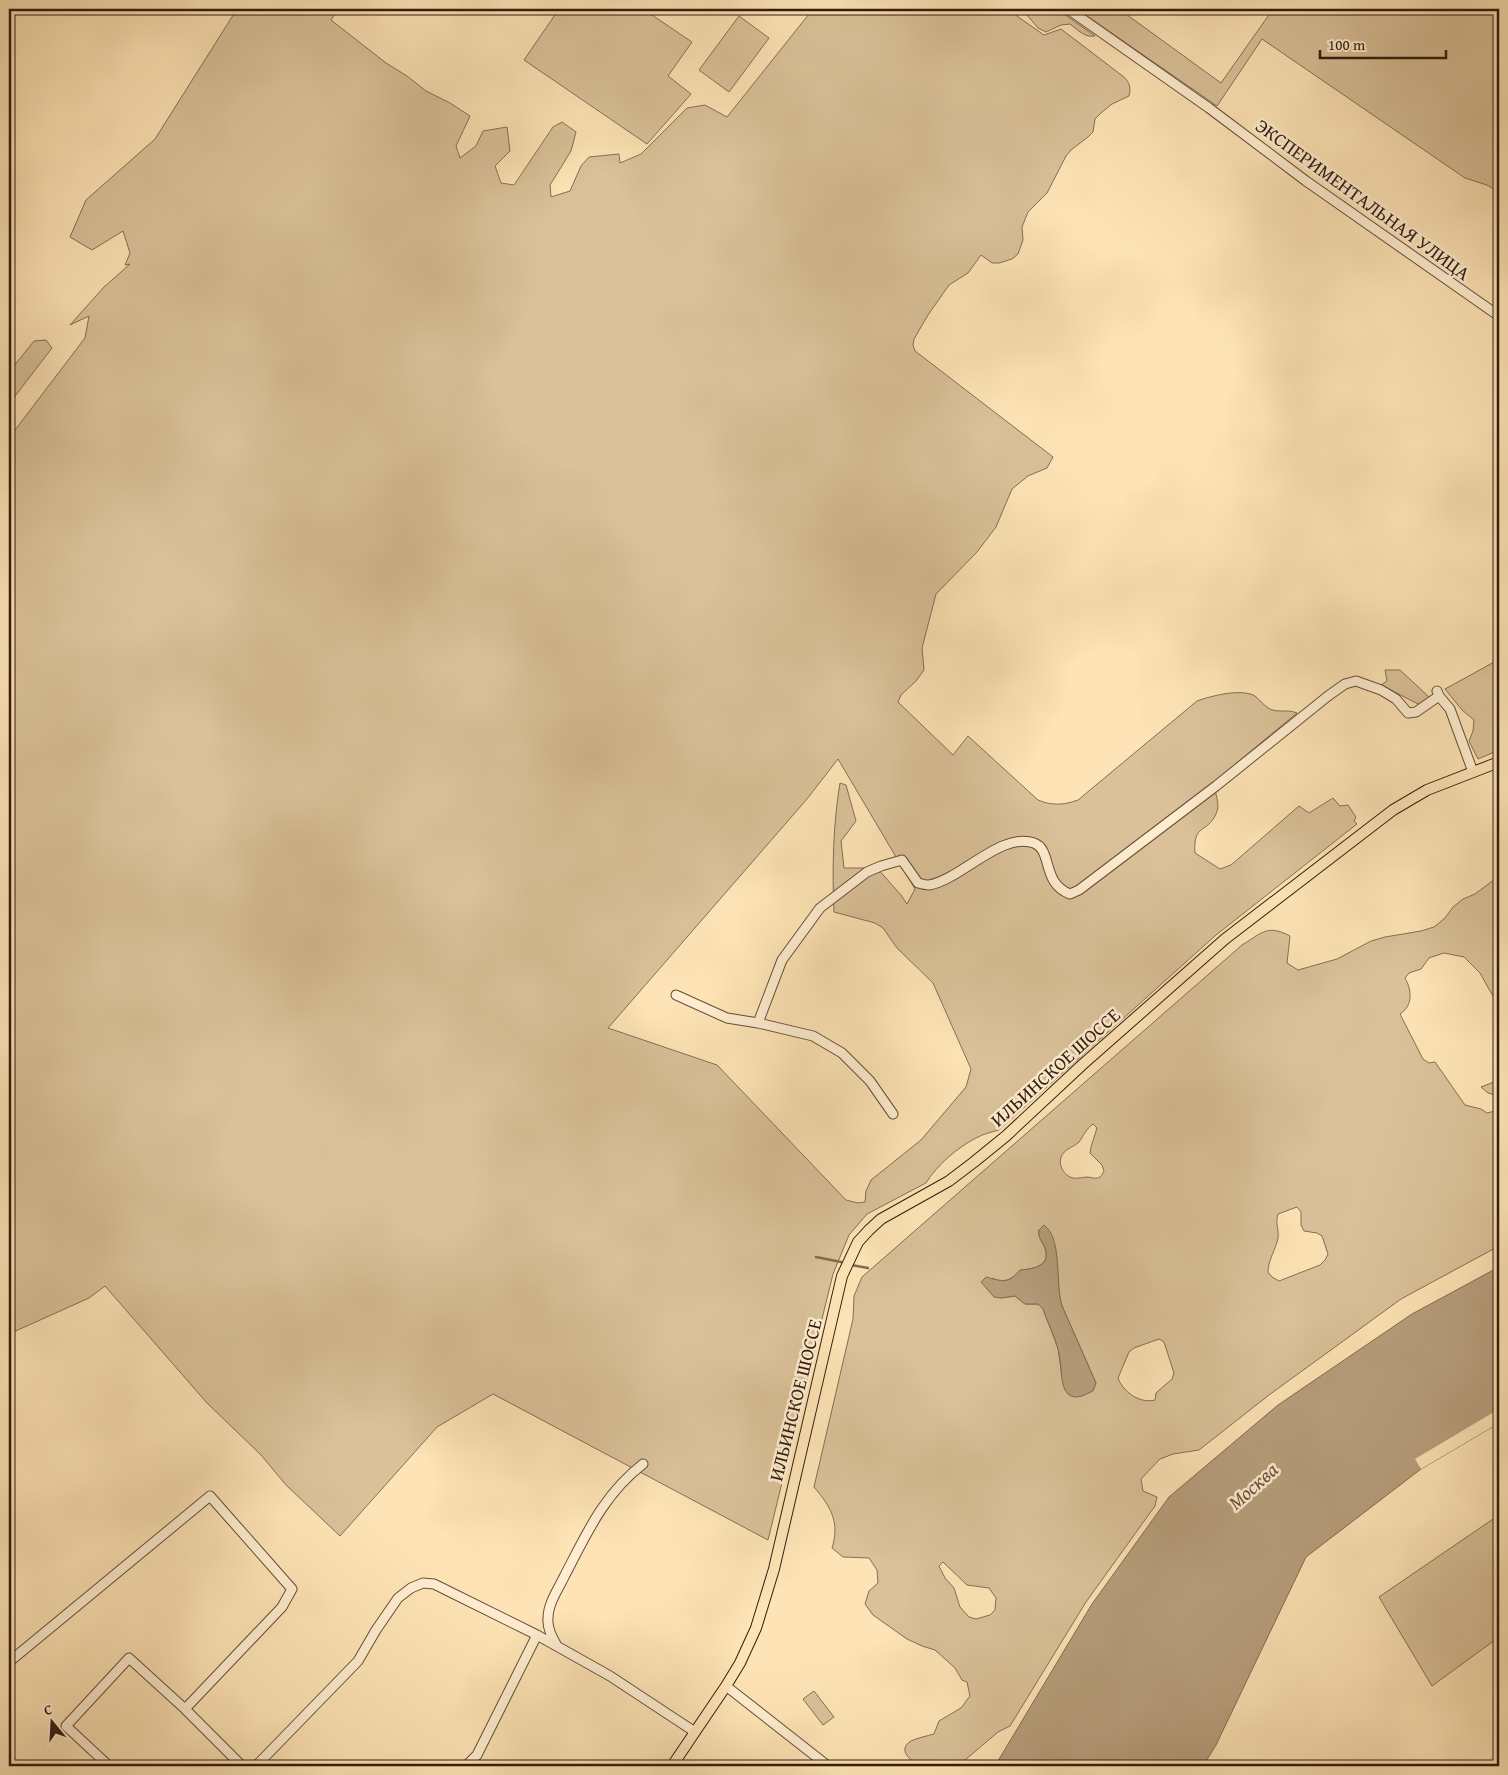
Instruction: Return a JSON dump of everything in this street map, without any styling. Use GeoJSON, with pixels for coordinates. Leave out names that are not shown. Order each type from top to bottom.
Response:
{"type":"FeatureCollection","features":[{"type":"Feature","properties":{"kind":"main road","name":"ИЛЬИНСКОЕ ШОССЕ"},"geometry":{"type":"LineString","coordinates":[[672,1766],[740,1663],[756,1628],[774,1569],[842,1276],[858,1242],[881,1219],[948,1181],[974,1162],[1006,1136],[1082,1065],[1225,939],[1393,810],[1427,790],[1499,762]]}},
{"type":"Feature","properties":{"kind":"street","name":"ЭКСПЕРИМЕНТАЛЬНАЯ УЛИЦА"},"geometry":{"type":"LineString","coordinates":[[1068,9],[1209,108],[1306,181],[1499,316]]}},
{"type":"Feature","properties":{"kind":"street"},"geometry":{"type":"LineString","coordinates":[[758,1023],[782,960],[820,908],[867,872],[902,860],[918,883],[928,885],[940,881],[996,849],[1019,842],[1033,843],[1039,846],[1044,853],[1055,885],[1070,894],[1079,890],[1216,786],[1345,684],[1356,681],[1381,690],[1396,699],[1408,713],[1416,712],[1438,693],[1450,709],[1473,772]]}},
{"type":"Feature","properties":{"kind":"street"},"geometry":{"type":"LineString","coordinates":[[676,995],[727,1018],[813,1036],[842,1053],[870,1081],[893,1114]]}},
{"type":"Feature","properties":{"kind":"street"},"geometry":{"type":"LineString","coordinates":[[557,1646],[550,1634],[547,1617],[552,1600],[597,1514],[628,1475],[643,1464]]}},
{"type":"Feature","properties":{"kind":"street"},"geometry":{"type":"LineString","coordinates":[[9,1662],[210,1496],[292,1589],[282,1607],[185,1709]]}},
{"type":"Feature","properties":{"kind":"street"},"geometry":{"type":"LineString","coordinates":[[256,1766],[358,1660],[398,1598],[423,1583],[434,1584],[537,1635],[610,1676],[695,1732]]}},
{"type":"Feature","properties":{"kind":"street"},"geometry":{"type":"LineString","coordinates":[[466,1766],[477,1755],[537,1635]]}},
{"type":"Feature","properties":{"kind":"street"},"geometry":{"type":"LineString","coordinates":[[109,1766],[66,1726],[129,1658],[185,1709],[242,1766]]}},
{"type":"Feature","properties":{"kind":"street"},"geometry":{"type":"LineString","coordinates":[[726,1686],[828,1766]]}},
{"type":"Feature","properties":{"kind":"shaded area"},"geometry":{"type":"Polygon","coordinates":[[[237,9],[338,9],[331,20],[386,63],[426,91],[470,116],[456,146],[460,158],[476,146],[483,131],[507,127],[510,151],[495,166],[501,183],[514,185],[553,127],[562,122],[576,132],[571,151],[550,185],[551,197],[570,191],[581,166],[589,157],[619,154],[620,163],[641,154],[687,108],[705,105],[727,117],[813,9],[1007,9],[1044,35],[1061,29],[1124,77],[1129,84],[1129,96],[1112,104],[1095,119],[1093,132],[1066,156],[1047,193],[1028,212],[1022,227],[1023,240],[1018,254],[1012,259],[999,263],[992,263],[981,255],[968,273],[949,285],[914,339],[915,351],[1053,457],[1047,468],[1028,476],[1012,489],[996,527],[977,552],[936,594],[922,648],[924,670],[916,681],[901,695],[898,702],[953,755],[968,736],[1038,800],[1058,804],[1078,800],[1197,701],[1226,694],[1249,694],[1255,696],[1270,709],[1297,713],[1216,780],[1215,789],[1218,810],[1209,824],[1198,833],[1195,853],[1220,869],[1231,865],[1299,806],[1309,813],[1333,798],[1340,806],[1348,805],[1356,817],[1354,821],[1357,824],[1216,935],[999,1130],[979,1137],[962,1147],[942,1163],[926,1183],[867,1214],[849,1235],[833,1274],[768,1540],[493,1394],[437,1427],[340,1536],[286,1485],[261,1455],[207,1403],[105,1286],[89,1298],[9,1334],[9,438],[85,338],[89,316],[70,325],[104,287],[130,264],[125,265],[130,253],[123,231],[92,250],[70,237],[86,200],[155,139],[237,9]],[[838,759],[807,799],[608,1028],[717,1065],[846,1200],[858,1203],[865,1202],[866,1191],[871,1180],[921,1140],[966,1087],[971,1069],[933,983],[897,948],[883,928],[875,923],[834,912],[834,848],[840,783],[846,785],[856,821],[841,841],[844,868],[877,868],[907,904],[915,889],[838,759]]]}},
{"type":"Feature","properties":{"kind":"shaded area"},"geometry":{"type":"Polygon","coordinates":[[[559,9],[643,9],[692,42],[668,76],[691,94],[647,144],[524,60],[559,9]]]}},
{"type":"Feature","properties":{"kind":"shaded area"},"geometry":{"type":"Polygon","coordinates":[[[1014,9],[1057,9],[1095,36],[1085,35],[1070,24],[1061,25],[1046,32],[1038,28],[1027,15],[1014,9]]]}},
{"type":"Feature","properties":{"kind":"shaded area"},"geometry":{"type":"Polygon","coordinates":[[[1077,9],[1119,9],[1221,83],[1273,9],[1499,9],[1499,192],[1487,185],[1465,178],[1262,39],[1217,106],[1077,9]]]}},
{"type":"Feature","properties":{"kind":"shaded area"},"geometry":{"type":"Polygon","coordinates":[[[739,16],[769,38],[729,92],[699,70],[739,16]]]}},
{"type":"Feature","properties":{"kind":"shaded area"},"geometry":{"type":"Polygon","coordinates":[[[46,340],[52,348],[9,404],[9,372],[34,341],[46,340]]]}},
{"type":"Feature","properties":{"kind":"shaded area"},"geometry":{"type":"Polygon","coordinates":[[[1499,661],[1499,750],[1478,759],[1469,741],[1473,731],[1474,720],[1462,710],[1445,689],[1499,661]]]}},
{"type":"Feature","properties":{"kind":"shaded area"},"geometry":{"type":"Polygon","coordinates":[[[1385,670],[1400,670],[1429,697],[1420,705],[1381,685],[1387,681],[1385,670]]]}},
{"type":"Feature","properties":{"kind":"shaded area"},"geometry":{"type":"Polygon","coordinates":[[[1499,876],[1499,1007],[1480,973],[1464,957],[1444,953],[1429,958],[1421,969],[1409,973],[1405,978],[1410,997],[1407,1007],[1400,1014],[1423,1059],[1429,1063],[1435,1062],[1465,1105],[1481,1109],[1487,1113],[1499,1110],[1499,1246],[1401,1299],[1269,1395],[1199,1450],[1173,1454],[1160,1459],[1141,1479],[1143,1491],[1157,1497],[1155,1506],[1086,1602],[1010,1726],[998,1732],[958,1766],[926,1767],[914,1762],[907,1756],[905,1748],[913,1740],[934,1734],[939,1721],[961,1708],[970,1696],[967,1682],[962,1680],[955,1668],[935,1650],[907,1639],[873,1615],[865,1604],[869,1591],[878,1583],[877,1570],[869,1558],[843,1557],[832,1548],[835,1530],[832,1515],[825,1501],[814,1487],[853,1319],[854,1296],[862,1277],[1242,945],[1270,930],[1282,932],[1290,936],[1287,963],[1298,970],[1337,959],[1371,941],[1434,927],[1445,918],[1453,907],[1463,899],[1475,894],[1499,876]],[[1093,1124],[1079,1142],[1064,1152],[1061,1157],[1061,1167],[1064,1173],[1070,1177],[1097,1178],[1104,1171],[1102,1165],[1090,1153],[1097,1128],[1093,1124]],[[1297,1207],[1278,1214],[1278,1238],[1269,1263],[1268,1272],[1279,1281],[1320,1265],[1328,1254],[1322,1236],[1317,1233],[1304,1231],[1301,1225],[1301,1212],[1297,1207]],[[1044,1225],[1039,1230],[1046,1254],[1046,1259],[1043,1263],[1031,1269],[1020,1270],[1008,1280],[1000,1281],[992,1278],[1001,1298],[1015,1296],[1025,1304],[1038,1304],[1043,1309],[1058,1348],[1062,1376],[1096,1383],[1062,1306],[1055,1248],[1044,1225]],[[1159,1339],[1134,1348],[1129,1352],[1118,1378],[1120,1383],[1133,1396],[1149,1401],[1155,1400],[1156,1393],[1172,1379],[1174,1373],[1164,1342],[1159,1339]],[[943,1562],[939,1566],[945,1578],[954,1588],[960,1607],[969,1617],[976,1619],[990,1615],[995,1610],[996,1598],[989,1588],[967,1585],[943,1562]]]}},
{"type":"Feature","properties":{"kind":"shaded area"},"geometry":{"type":"Polygon","coordinates":[[[1499,1080],[1499,1096],[1488,1093],[1481,1087],[1499,1080]]]}},
{"type":"Feature","properties":{"kind":"shaded area"},"geometry":{"type":"Polygon","coordinates":[[[1499,1515],[1499,1637],[1432,1686],[1379,1597],[1499,1515]]]}},
{"type":"Feature","properties":{"kind":"shaded area"},"geometry":{"type":"Polygon","coordinates":[[[814,1691],[834,1717],[823,1725],[803,1699],[814,1691]]]}},
{"type":"Feature","properties":{"kind":"water"},"geometry":{"type":"Polygon","coordinates":[[[1044,1225],[1054,1241],[1062,1306],[1096,1383],[1093,1391],[1081,1396],[1074,1397],[1065,1391],[1057,1347],[1043,1309],[1038,1304],[1025,1304],[1015,1296],[994,1297],[981,1282],[986,1277],[1004,1281],[1008,1280],[1020,1270],[1031,1269],[1043,1263],[1046,1259],[1046,1254],[1039,1230],[1044,1225]]]}},
{"type":"Feature","properties":{"kind":"water","name":"Москва"},"geometry":{"type":"Polygon","coordinates":[[[1499,1267],[1499,1423],[1421,1469],[1306,1557],[1216,1745],[1203,1766],[995,1766],[1092,1604],[1169,1497],[1278,1405],[1412,1314],[1499,1267]]]}},
{"type":"Feature","properties":{"kind":"pier"},"geometry":{"type":"Polygon","coordinates":[[[1499,1409],[1499,1423],[1421,1469],[1415,1459],[1499,1409]]]}},
{"type":"Feature","properties":{"kind":"waterway"},"geometry":{"type":"LineString","coordinates":[[816,1257],[841,1262]]}},
{"type":"Feature","properties":{"kind":"waterway"},"geometry":{"type":"LineString","coordinates":[[851,1265],[868,1268]]}}]}
